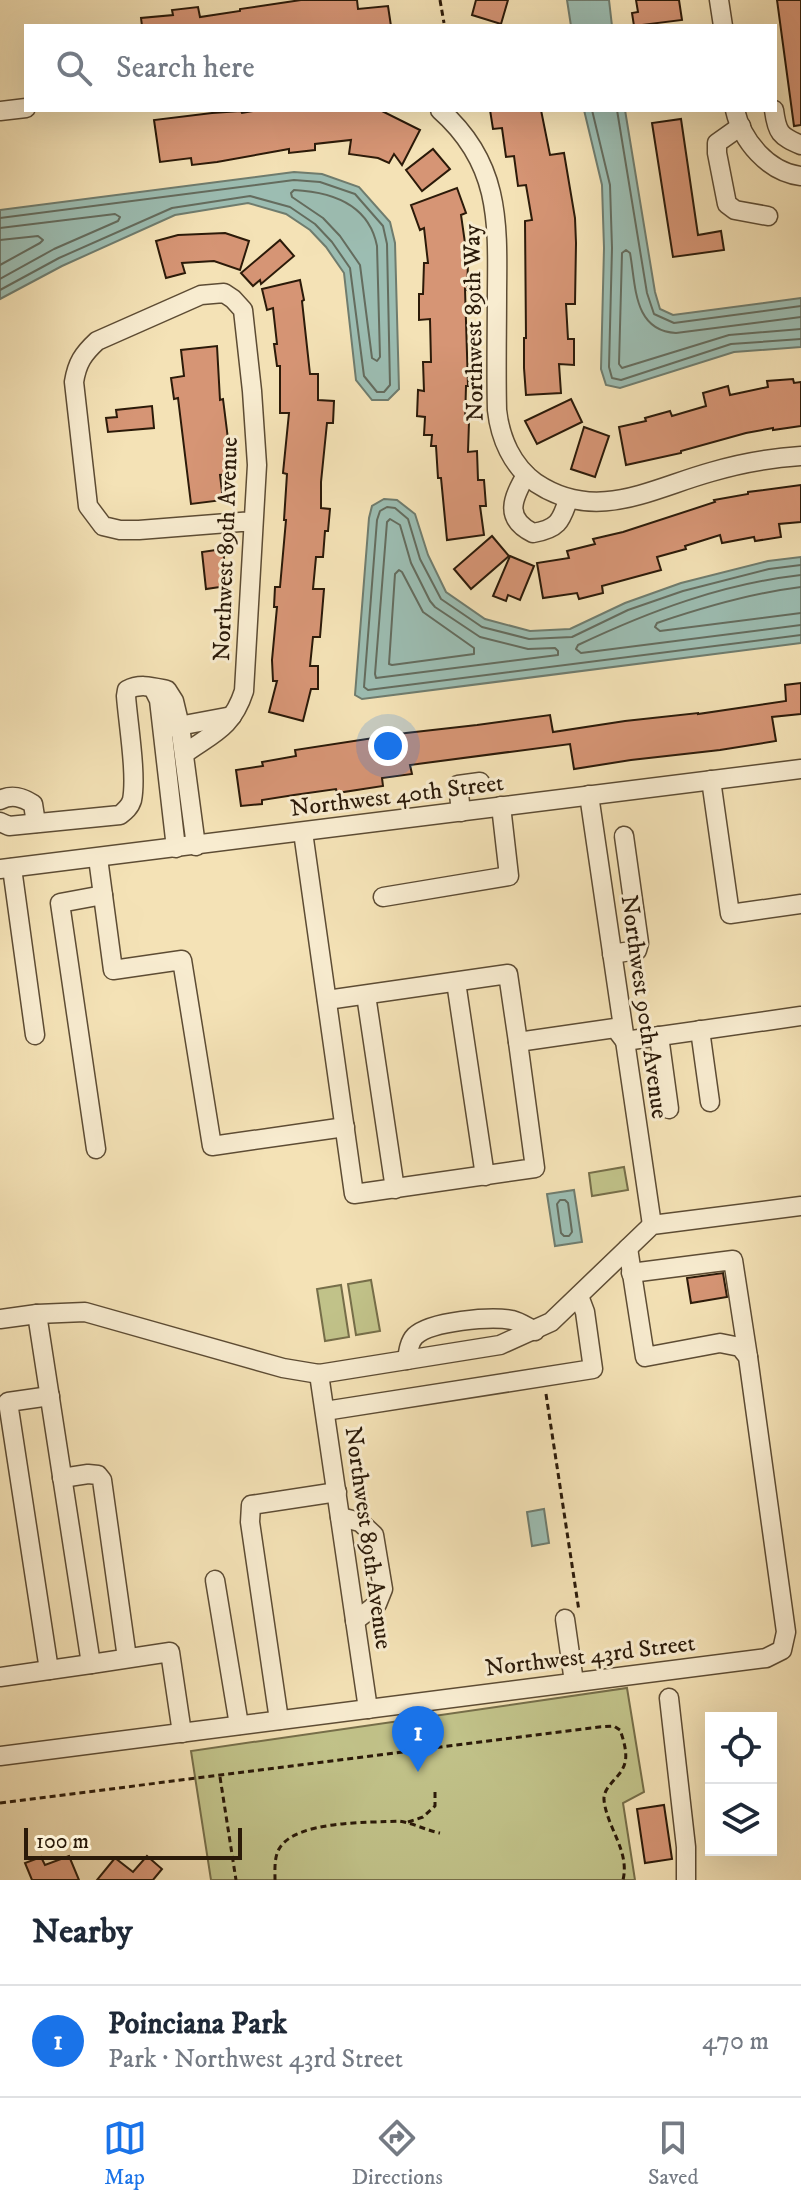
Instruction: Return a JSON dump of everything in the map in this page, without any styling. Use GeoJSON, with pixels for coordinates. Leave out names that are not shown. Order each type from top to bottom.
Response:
{"type":"FeatureCollection","features":[{"type":"Feature","properties":{"kind":"street"},"geometry":{"type":"LineString","coordinates":[[719,0],[723,24]]}},
{"type":"Feature","properties":{"kind":"street"},"geometry":{"type":"LineString","coordinates":[[0,111],[24,108]]}},
{"type":"Feature","properties":{"kind":"street"},"geometry":{"type":"LineString","coordinates":[[774,112],[776,127],[783,137],[801,145]]}},
{"type":"Feature","properties":{"kind":"street","name":"Northwest 89th Way"},"geometry":{"type":"LineString","coordinates":[[448,113],[478,157],[495,205],[499,426],[511,454],[526,475],[568,500],[589,503],[626,499],[746,463],[801,456]]}},
{"type":"Feature","properties":{"kind":"street"},"geometry":{"type":"LineString","coordinates":[[768,216],[735,210],[727,204],[717,143],[738,118],[748,142],[767,162],[801,176]]}},
{"type":"Feature","properties":{"kind":"street","name":"Northwest 89th Avenue"},"geometry":{"type":"LineString","coordinates":[[184,754],[215,734],[238,709],[244,691],[257,465],[243,310],[224,293],[201,295],[97,341],[83,354],[76,366],[74,382],[88,506],[103,526],[139,530],[253,521]]}},
{"type":"Feature","properties":{"kind":"street"},"geometry":{"type":"LineString","coordinates":[[526,475],[512,504],[515,517],[522,527],[533,533],[553,528],[562,518],[568,500]]}},
{"type":"Feature","properties":{"kind":"street"},"geometry":{"type":"LineString","coordinates":[[0,822],[9,826],[120,815],[129,808],[132,765],[126,696],[127,690],[144,685],[167,690],[174,701],[171,727],[176,848]]}},
{"type":"Feature","properties":{"kind":"street"},"geometry":{"type":"LineString","coordinates":[[171,727],[232,716]]}},
{"type":"Feature","properties":{"kind":"street"},"geometry":{"type":"LineString","coordinates":[[171,727],[184,754],[196,846]]}},
{"type":"Feature","properties":{"kind":"street","name":"Northwest 40th Street"},"geometry":{"type":"LineString","coordinates":[[6,869],[801,769]]}},
{"type":"Feature","properties":{"kind":"street"},"geometry":{"type":"LineString","coordinates":[[711,780],[730,914],[801,904]]}},
{"type":"Feature","properties":{"kind":"street"},"geometry":{"type":"LineString","coordinates":[[439,788],[480,782]]}},
{"type":"Feature","properties":{"kind":"street"},"geometry":{"type":"LineString","coordinates":[[458,785],[461,812]]}},
{"type":"Feature","properties":{"kind":"street","name":"Northwest 90th Avenue"},"geometry":{"type":"LineString","coordinates":[[589,795],[652,1225]]}},
{"type":"Feature","properties":{"kind":"street"},"geometry":{"type":"LineString","coordinates":[[0,800],[23,797],[33,804],[36,823]]}},
{"type":"Feature","properties":{"kind":"street"},"geometry":{"type":"LineString","coordinates":[[383,897],[509,876],[501,806]]}},
{"type":"Feature","properties":{"kind":"street"},"geometry":{"type":"LineString","coordinates":[[303,832],[354,1194],[535,1168],[508,974],[327,1000]]}},
{"type":"Feature","properties":{"kind":"street"},"geometry":{"type":"LineString","coordinates":[[612,954],[637,950],[639,943],[624,836]]}},
{"type":"Feature","properties":{"kind":"street"},"geometry":{"type":"LineString","coordinates":[[98,858],[113,970],[182,960],[212,1146],[345,1127]]}},
{"type":"Feature","properties":{"kind":"street"},"geometry":{"type":"LineString","coordinates":[[6,869],[35,1035]]}},
{"type":"Feature","properties":{"kind":"street"},"geometry":{"type":"LineString","coordinates":[[96,1149],[60,903],[103,895]]}},
{"type":"Feature","properties":{"kind":"street"},"geometry":{"type":"LineString","coordinates":[[456,982],[485,1176]]}},
{"type":"Feature","properties":{"kind":"street"},"geometry":{"type":"LineString","coordinates":[[366,995],[395,1189]]}},
{"type":"Feature","properties":{"kind":"street"},"geometry":{"type":"LineString","coordinates":[[518,1042],[615,1028],[625,1041],[801,1016]]}},
{"type":"Feature","properties":{"kind":"street"},"geometry":{"type":"LineString","coordinates":[[700,1030],[710,1102]]}},
{"type":"Feature","properties":{"kind":"street"},"geometry":{"type":"LineString","coordinates":[[659,1036],[669,1109]]}},
{"type":"Feature","properties":{"kind":"street"},"geometry":{"type":"LineString","coordinates":[[0,1319],[85,1312],[283,1368],[319,1374],[500,1345],[551,1322],[652,1225],[801,1206]]}},
{"type":"Feature","properties":{"kind":"street"},"geometry":{"type":"LineString","coordinates":[[628,1248],[645,1357],[720,1343],[740,1347],[748,1357]]}},
{"type":"Feature","properties":{"kind":"street"},"geometry":{"type":"LineString","coordinates":[[631,1273],[733,1260],[748,1357]]}},
{"type":"Feature","properties":{"kind":"street"},"geometry":{"type":"LineString","coordinates":[[325,1411],[593,1369],[585,1312],[579,1296]]}},
{"type":"Feature","properties":{"kind":"street"},"geometry":{"type":"LineString","coordinates":[[37,1314],[91,1664]]}},
{"type":"Feature","properties":{"kind":"street"},"geometry":{"type":"LineString","coordinates":[[407,1360],[415,1336],[431,1328],[460,1321],[499,1318],[517,1321],[535,1331]]}},
{"type":"Feature","properties":{"kind":"street","name":"Northwest 43rd Street"},"geometry":{"type":"LineString","coordinates":[[0,1756],[766,1658],[782,1650],[786,1632],[748,1357]]}},
{"type":"Feature","properties":{"kind":"street","name":"Northwest 89th Avenue"},"geometry":{"type":"LineString","coordinates":[[319,1374],[368,1709]]}},
{"type":"Feature","properties":{"kind":"street"},"geometry":{"type":"LineString","coordinates":[[49,1670],[8,1402],[50,1396]]}},
{"type":"Feature","properties":{"kind":"street"},"geometry":{"type":"LineString","coordinates":[[62,1478],[88,1474],[98,1475],[102,1480],[127,1658]]}},
{"type":"Feature","properties":{"kind":"street"},"geometry":{"type":"LineString","coordinates":[[279,1720],[250,1522],[251,1505],[337,1492]]}},
{"type":"Feature","properties":{"kind":"street"},"geometry":{"type":"LineString","coordinates":[[340,1517],[360,1522],[374,1535],[383,1589],[377,1604],[355,1621]]}},
{"type":"Feature","properties":{"kind":"street"},"geometry":{"type":"LineString","coordinates":[[215,1580],[239,1725]]}},
{"type":"Feature","properties":{"kind":"street"},"geometry":{"type":"LineString","coordinates":[[565,1619],[574,1682]]}},
{"type":"Feature","properties":{"kind":"street"},"geometry":{"type":"LineString","coordinates":[[0,1677],[170,1652],[182,1733]]}},
{"type":"Feature","properties":{"kind":"street"},"geometry":{"type":"LineString","coordinates":[[669,1698],[686,1847],[686,1880]]}},
{"type":"Feature","properties":{"kind":"path"},"geometry":{"type":"LineString","coordinates":[[440,0],[444,23]]}},
{"type":"Feature","properties":{"kind":"path"},"geometry":{"type":"LineString","coordinates":[[543,1377],[580,1617],[565,1619]]}},
{"type":"Feature","properties":{"kind":"path"},"geometry":{"type":"LineString","coordinates":[[0,1803],[614,1726],[620,1730],[626,1758],[623,1769],[605,1792],[604,1800],[623,1854],[623,1880]]}},
{"type":"Feature","properties":{"kind":"path"},"geometry":{"type":"LineString","coordinates":[[220,1776],[236,1880]]}},
{"type":"Feature","properties":{"kind":"path"},"geometry":{"type":"LineString","coordinates":[[408,1822],[431,1811],[437,1797],[435,1789]]}},
{"type":"Feature","properties":{"kind":"path"},"geometry":{"type":"LineString","coordinates":[[275,1880],[276,1857],[280,1847],[287,1839],[312,1828],[399,1821],[440,1833]]}},
{"type":"Feature","properties":{"kind":"green space"},"geometry":{"type":"Polygon","coordinates":[[[624,1167],[628,1190],[592,1196],[589,1173],[624,1167]]]}},
{"type":"Feature","properties":{"kind":"green space"},"geometry":{"type":"Polygon","coordinates":[[[371,1280],[380,1331],[356,1335],[348,1284],[371,1280]]]}},
{"type":"Feature","properties":{"kind":"green space"},"geometry":{"type":"Polygon","coordinates":[[[341,1285],[349,1337],[325,1341],[317,1289],[341,1285]]]}},
{"type":"Feature","properties":{"kind":"green space"},"geometry":{"type":"Polygon","coordinates":[[[627,1688],[644,1792],[623,1803],[635,1880],[211,1880],[191,1751],[627,1688]]]}},
{"type":"Feature","properties":{"kind":"water"},"geometry":{"type":"Polygon","coordinates":[[[567,0],[609,0],[612,24],[571,24],[567,0]]]}},
{"type":"Feature","properties":{"kind":"water"},"geometry":{"type":"Polygon","coordinates":[[[584,112],[625,112],[660,309],[673,315],[801,298],[801,347],[734,352],[620,388],[606,385],[601,369],[602,185],[584,112]]]}},
{"type":"Feature","properties":{"kind":"water"},"geometry":{"type":"Polygon","coordinates":[[[294,172],[322,174],[359,187],[390,222],[395,243],[399,389],[388,400],[372,400],[356,380],[344,273],[326,247],[310,230],[286,214],[248,203],[175,215],[62,266],[0,299],[0,210],[294,172]]]}},
{"type":"Feature","properties":{"kind":"water"},"geometry":{"type":"Polygon","coordinates":[[[384,499],[397,500],[415,514],[428,555],[446,592],[485,619],[530,631],[570,629],[625,603],[681,583],[768,561],[801,557],[801,643],[362,699],[355,695],[369,518],[372,506],[384,499]]]}},
{"type":"Feature","properties":{"kind":"water"},"geometry":{"type":"Polygon","coordinates":[[[574,1190],[582,1242],[555,1246],[547,1194],[574,1190]]]}},
{"type":"Feature","properties":{"kind":"water"},"geometry":{"type":"Polygon","coordinates":[[[544,1509],[549,1543],[532,1546],[527,1512],[544,1509]]]}},
{"type":"Feature","properties":{"kind":"building"},"geometry":{"type":"Polygon","coordinates":[[[301,0],[357,0],[358,9],[388,6],[391,24],[142,24],[141,18],[173,15],[172,10],[198,7],[200,17],[301,0]]]}},
{"type":"Feature","properties":{"kind":"building"},"geometry":{"type":"Polygon","coordinates":[[[476,0],[508,0],[501,24],[472,15],[476,0]]]}},
{"type":"Feature","properties":{"kind":"building"},"geometry":{"type":"Polygon","coordinates":[[[636,0],[679,0],[682,20],[634,24],[632,13],[638,12],[636,0]]]}},
{"type":"Feature","properties":{"kind":"building"},"geometry":{"type":"Polygon","coordinates":[[[777,0],[801,0],[801,125],[794,126],[777,0]]]}},
{"type":"Feature","properties":{"kind":"building"},"geometry":{"type":"Polygon","coordinates":[[[384,112],[420,130],[402,165],[394,154],[389,163],[378,158],[349,154],[351,140],[315,144],[315,150],[289,153],[289,149],[192,165],[191,158],[160,162],[154,120],[242,113],[384,112]]]}},
{"type":"Feature","properties":{"kind":"building"},"geometry":{"type":"Polygon","coordinates":[[[490,112],[541,112],[550,155],[564,153],[576,243],[575,304],[566,304],[568,339],[574,339],[574,365],[559,364],[561,393],[526,395],[525,221],[532,220],[526,185],[518,186],[514,156],[506,157],[502,128],[493,129],[490,112]]]}},
{"type":"Feature","properties":{"kind":"building"},"geometry":{"type":"Polygon","coordinates":[[[681,119],[698,235],[721,231],[724,250],[673,257],[652,123],[681,119]]]}},
{"type":"Feature","properties":{"kind":"building"},"geometry":{"type":"Polygon","coordinates":[[[433,149],[450,169],[422,191],[406,170],[433,149]]]}},
{"type":"Feature","properties":{"kind":"building"},"geometry":{"type":"Polygon","coordinates":[[[457,188],[466,213],[461,215],[468,264],[465,289],[468,386],[465,422],[469,422],[468,452],[477,451],[478,480],[484,480],[486,506],[480,506],[484,535],[447,540],[436,446],[431,446],[432,435],[424,435],[425,417],[417,416],[418,390],[424,391],[423,362],[431,362],[430,319],[419,320],[419,294],[423,294],[424,263],[428,263],[424,228],[420,230],[411,205],[457,188]]]}},
{"type":"Feature","properties":{"kind":"building"},"geometry":{"type":"Polygon","coordinates":[[[225,233],[249,241],[240,270],[214,261],[182,263],[185,273],[166,278],[156,241],[178,235],[225,233]]]}},
{"type":"Feature","properties":{"kind":"building"},"geometry":{"type":"Polygon","coordinates":[[[280,240],[294,256],[261,284],[260,280],[253,286],[241,273],[280,240]]]}},
{"type":"Feature","properties":{"kind":"building"},"geometry":{"type":"Polygon","coordinates":[[[300,280],[310,374],[318,374],[318,400],[334,401],[333,423],[327,423],[321,482],[321,508],[330,509],[328,531],[325,531],[323,557],[316,557],[313,589],[324,589],[320,637],[313,637],[310,666],[318,666],[318,689],[311,689],[303,721],[269,712],[277,681],[273,681],[272,660],[277,607],[274,607],[275,587],[280,587],[286,520],[287,474],[283,473],[289,413],[280,413],[280,366],[277,366],[274,344],[277,344],[273,308],[267,310],[262,289],[300,280]]]}},
{"type":"Feature","properties":{"kind":"building"},"geometry":{"type":"Polygon","coordinates":[[[217,346],[220,400],[223,399],[229,447],[226,448],[229,474],[220,475],[223,500],[191,504],[178,398],[174,399],[171,378],[184,376],[181,350],[217,346]]]}},
{"type":"Feature","properties":{"kind":"building"},"geometry":{"type":"Polygon","coordinates":[[[793,379],[794,383],[801,382],[801,426],[746,433],[681,453],[626,465],[619,427],[670,411],[672,416],[706,406],[703,393],[728,386],[730,395],[768,387],[767,381],[793,379]]]}},
{"type":"Feature","properties":{"kind":"building"},"geometry":{"type":"Polygon","coordinates":[[[571,399],[582,422],[537,444],[525,421],[571,399]]]}},
{"type":"Feature","properties":{"kind":"building"},"geometry":{"type":"Polygon","coordinates":[[[152,406],[154,428],[108,432],[106,418],[117,417],[116,410],[152,406]]]}},
{"type":"Feature","properties":{"kind":"building"},"geometry":{"type":"Polygon","coordinates":[[[584,427],[609,436],[595,477],[571,469],[584,427]]]}},
{"type":"Feature","properties":{"kind":"building"},"geometry":{"type":"Polygon","coordinates":[[[801,485],[801,522],[779,524],[781,537],[755,541],[754,537],[722,543],[720,535],[657,557],[661,570],[602,586],[603,593],[579,599],[577,593],[543,598],[537,563],[569,558],[567,551],[595,544],[593,539],[623,532],[714,500],[801,485]]]}},
{"type":"Feature","properties":{"kind":"building"},"geometry":{"type":"Polygon","coordinates":[[[492,536],[509,556],[471,589],[454,569],[492,536]]]}},
{"type":"Feature","properties":{"kind":"building"},"geometry":{"type":"Polygon","coordinates":[[[223,549],[227,586],[206,589],[202,552],[223,549]]]}},
{"type":"Feature","properties":{"kind":"building"},"geometry":{"type":"Polygon","coordinates":[[[510,556],[534,566],[520,600],[508,595],[506,601],[493,596],[510,556]]]}},
{"type":"Feature","properties":{"kind":"building"},"geometry":{"type":"Polygon","coordinates":[[[801,683],[801,714],[772,717],[776,741],[574,769],[570,744],[410,765],[412,774],[382,778],[383,786],[337,793],[336,789],[241,806],[236,770],[296,756],[295,750],[550,715],[553,732],[698,714],[786,701],[785,685],[801,683]]]}},
{"type":"Feature","properties":{"kind":"building"},"geometry":{"type":"Polygon","coordinates":[[[723,1273],[727,1297],[691,1303],[687,1278],[723,1273]]]}},
{"type":"Feature","properties":{"kind":"building"},"geometry":{"type":"Polygon","coordinates":[[[664,1805],[672,1859],[645,1863],[637,1809],[664,1805]]]}},
{"type":"Feature","properties":{"kind":"building"},"geometry":{"type":"Polygon","coordinates":[[[69,1856],[79,1880],[32,1880],[25,1863],[41,1857],[45,1865],[69,1856]]]}},
{"type":"Feature","properties":{"kind":"building"},"geometry":{"type":"Polygon","coordinates":[[[147,1856],[162,1869],[153,1880],[97,1880],[115,1858],[133,1872],[147,1856]]]}},
{"type":"Feature","properties":{"kind":"place","name":"Poinciana Park"},"geometry":{"type":"Point","coordinates":[418,1772]}}]}
